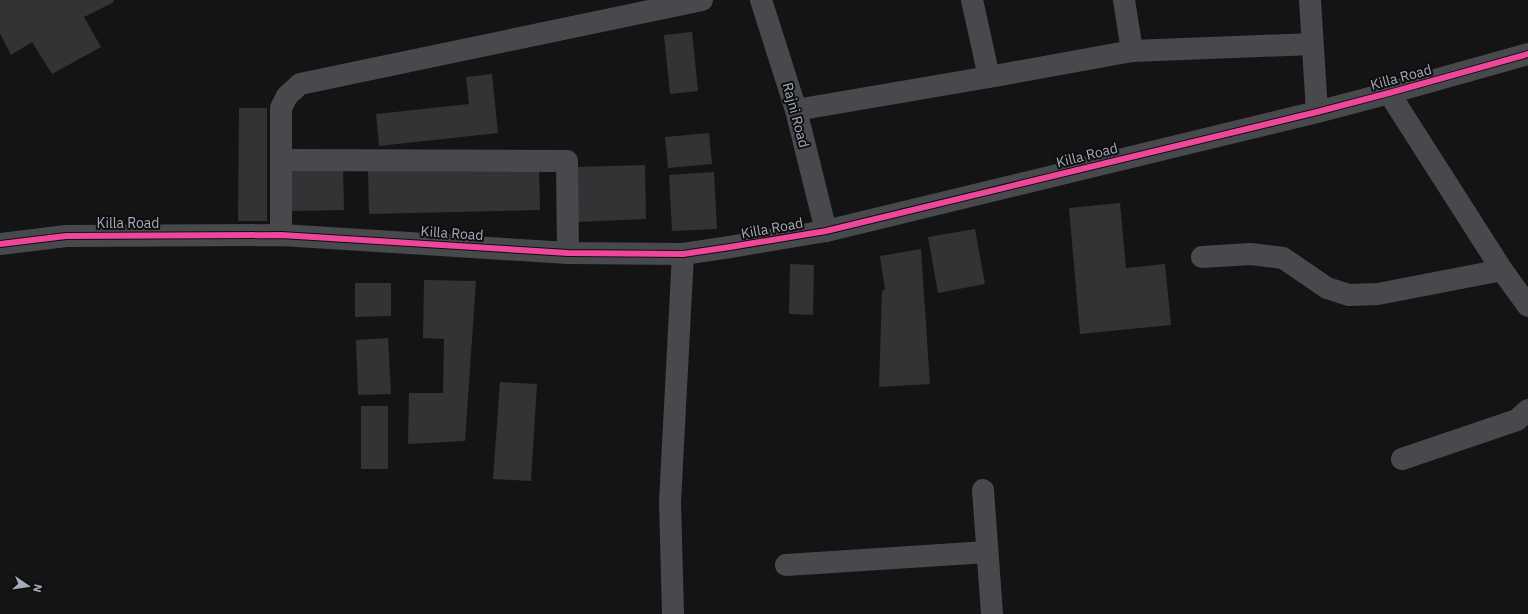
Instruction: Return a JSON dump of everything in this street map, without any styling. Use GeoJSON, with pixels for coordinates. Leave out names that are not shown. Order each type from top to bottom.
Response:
{"type":"FeatureCollection","features":[{"type":"Feature","properties":{"kind":"street"},"geometry":{"type":"LineString","coordinates":[[281,235],[281,108],[287,96],[300,84],[702,0]]}},
{"type":"Feature","properties":{"kind":"street","name":"Rajni Road"},"geometry":{"type":"LineString","coordinates":[[762,0],[796,110],[826,231]]}},
{"type":"Feature","properties":{"kind":"street"},"geometry":{"type":"LineString","coordinates":[[972,0],[989,77]]}},
{"type":"Feature","properties":{"kind":"street"},"geometry":{"type":"LineString","coordinates":[[1124,0],[1132,51]]}},
{"type":"Feature","properties":{"kind":"street"},"geometry":{"type":"LineString","coordinates":[[1310,0],[1316,112]]}},
{"type":"Feature","properties":{"kind":"street"},"geometry":{"type":"LineString","coordinates":[[796,110],[1132,51],[1312,44]]}},
{"type":"Feature","properties":{"kind":"street","name":"Killa Road"},"geometry":{"type":"LineString","coordinates":[[0,244],[66,236],[281,235],[568,253],[683,254],[826,231],[1316,112],[1528,54]]}},
{"type":"Feature","properties":{"kind":"street"},"geometry":{"type":"LineString","coordinates":[[1389,93],[1502,270],[1524,296]]}},
{"type":"Feature","properties":{"kind":"street"},"geometry":{"type":"LineString","coordinates":[[281,160],[567,161],[568,253]]}},
{"type":"Feature","properties":{"kind":"street"},"geometry":{"type":"LineString","coordinates":[[673,614],[670,502],[683,254]]}},
{"type":"Feature","properties":{"kind":"street"},"geometry":{"type":"LineString","coordinates":[[1202,257],[1251,254],[1283,258],[1327,288],[1349,295],[1378,294],[1502,270]]}},
{"type":"Feature","properties":{"kind":"street"},"geometry":{"type":"LineString","coordinates":[[1402,459],[1517,420],[1528,410]]}},
{"type":"Feature","properties":{"kind":"street"},"geometry":{"type":"LineString","coordinates":[[983,490],[992,614]]}},
{"type":"Feature","properties":{"kind":"street"},"geometry":{"type":"LineString","coordinates":[[786,564],[987,552]]}},
{"type":"Feature","properties":{"kind":"building"},"geometry":{"type":"Polygon","coordinates":[[[0,0],[113,0],[114,2],[84,17],[101,47],[52,74],[32,42],[11,55],[0,33],[0,0]]]}},
{"type":"Feature","properties":{"kind":"building"},"geometry":{"type":"Polygon","coordinates":[[[692,32],[698,91],[670,94],[664,35],[692,32]]]}},
{"type":"Feature","properties":{"kind":"building"},"geometry":{"type":"Polygon","coordinates":[[[492,74],[498,133],[379,146],[376,114],[469,104],[466,77],[492,74]]]}},
{"type":"Feature","properties":{"kind":"building"},"geometry":{"type":"Polygon","coordinates":[[[239,108],[267,108],[267,221],[238,221],[239,108]]]}},
{"type":"Feature","properties":{"kind":"building"},"geometry":{"type":"Polygon","coordinates":[[[709,133],[712,164],[668,168],[665,137],[709,133]]]}},
{"type":"Feature","properties":{"kind":"building"},"geometry":{"type":"Polygon","coordinates":[[[645,165],[646,219],[578,222],[576,167],[645,165]]]}},
{"type":"Feature","properties":{"kind":"building"},"geometry":{"type":"Polygon","coordinates":[[[343,166],[344,210],[292,211],[291,167],[343,166]]]}},
{"type":"Feature","properties":{"kind":"building"},"geometry":{"type":"Polygon","coordinates":[[[539,167],[540,210],[369,214],[368,170],[539,167]]]}},
{"type":"Feature","properties":{"kind":"building"},"geometry":{"type":"Polygon","coordinates":[[[714,172],[717,229],[672,231],[669,175],[714,172]]]}},
{"type":"Feature","properties":{"kind":"building"},"geometry":{"type":"Polygon","coordinates":[[[1120,203],[1126,268],[1165,264],[1171,325],[1080,334],[1069,208],[1120,203]]]}},
{"type":"Feature","properties":{"kind":"building"},"geometry":{"type":"Polygon","coordinates":[[[975,229],[985,284],[938,293],[928,237],[975,229]]]}},
{"type":"Feature","properties":{"kind":"building"},"geometry":{"type":"Polygon","coordinates":[[[921,249],[930,384],[879,387],[882,290],[885,290],[880,256],[921,249]]]}},
{"type":"Feature","properties":{"kind":"building"},"geometry":{"type":"Polygon","coordinates":[[[790,264],[814,265],[813,315],[789,314],[790,264]]]}},
{"type":"Feature","properties":{"kind":"building"},"geometry":{"type":"Polygon","coordinates":[[[424,280],[476,281],[465,441],[408,444],[409,393],[443,393],[444,339],[423,338],[424,280]]]}},
{"type":"Feature","properties":{"kind":"building"},"geometry":{"type":"Polygon","coordinates":[[[355,283],[391,283],[391,316],[355,317],[355,283]]]}},
{"type":"Feature","properties":{"kind":"building"},"geometry":{"type":"Polygon","coordinates":[[[388,338],[391,394],[358,395],[356,340],[388,338]]]}},
{"type":"Feature","properties":{"kind":"building"},"geometry":{"type":"Polygon","coordinates":[[[500,382],[537,384],[531,481],[493,479],[500,382]]]}},
{"type":"Feature","properties":{"kind":"building"},"geometry":{"type":"Polygon","coordinates":[[[361,406],[388,406],[388,469],[361,469],[361,406]]]}},
{"type":"Feature","properties":{"kind":"cycle path"},"geometry":{"type":"LineString","coordinates":[[0,244],[66,236],[281,235],[568,253],[683,254],[826,231],[1317,112],[1528,54]]}}]}
